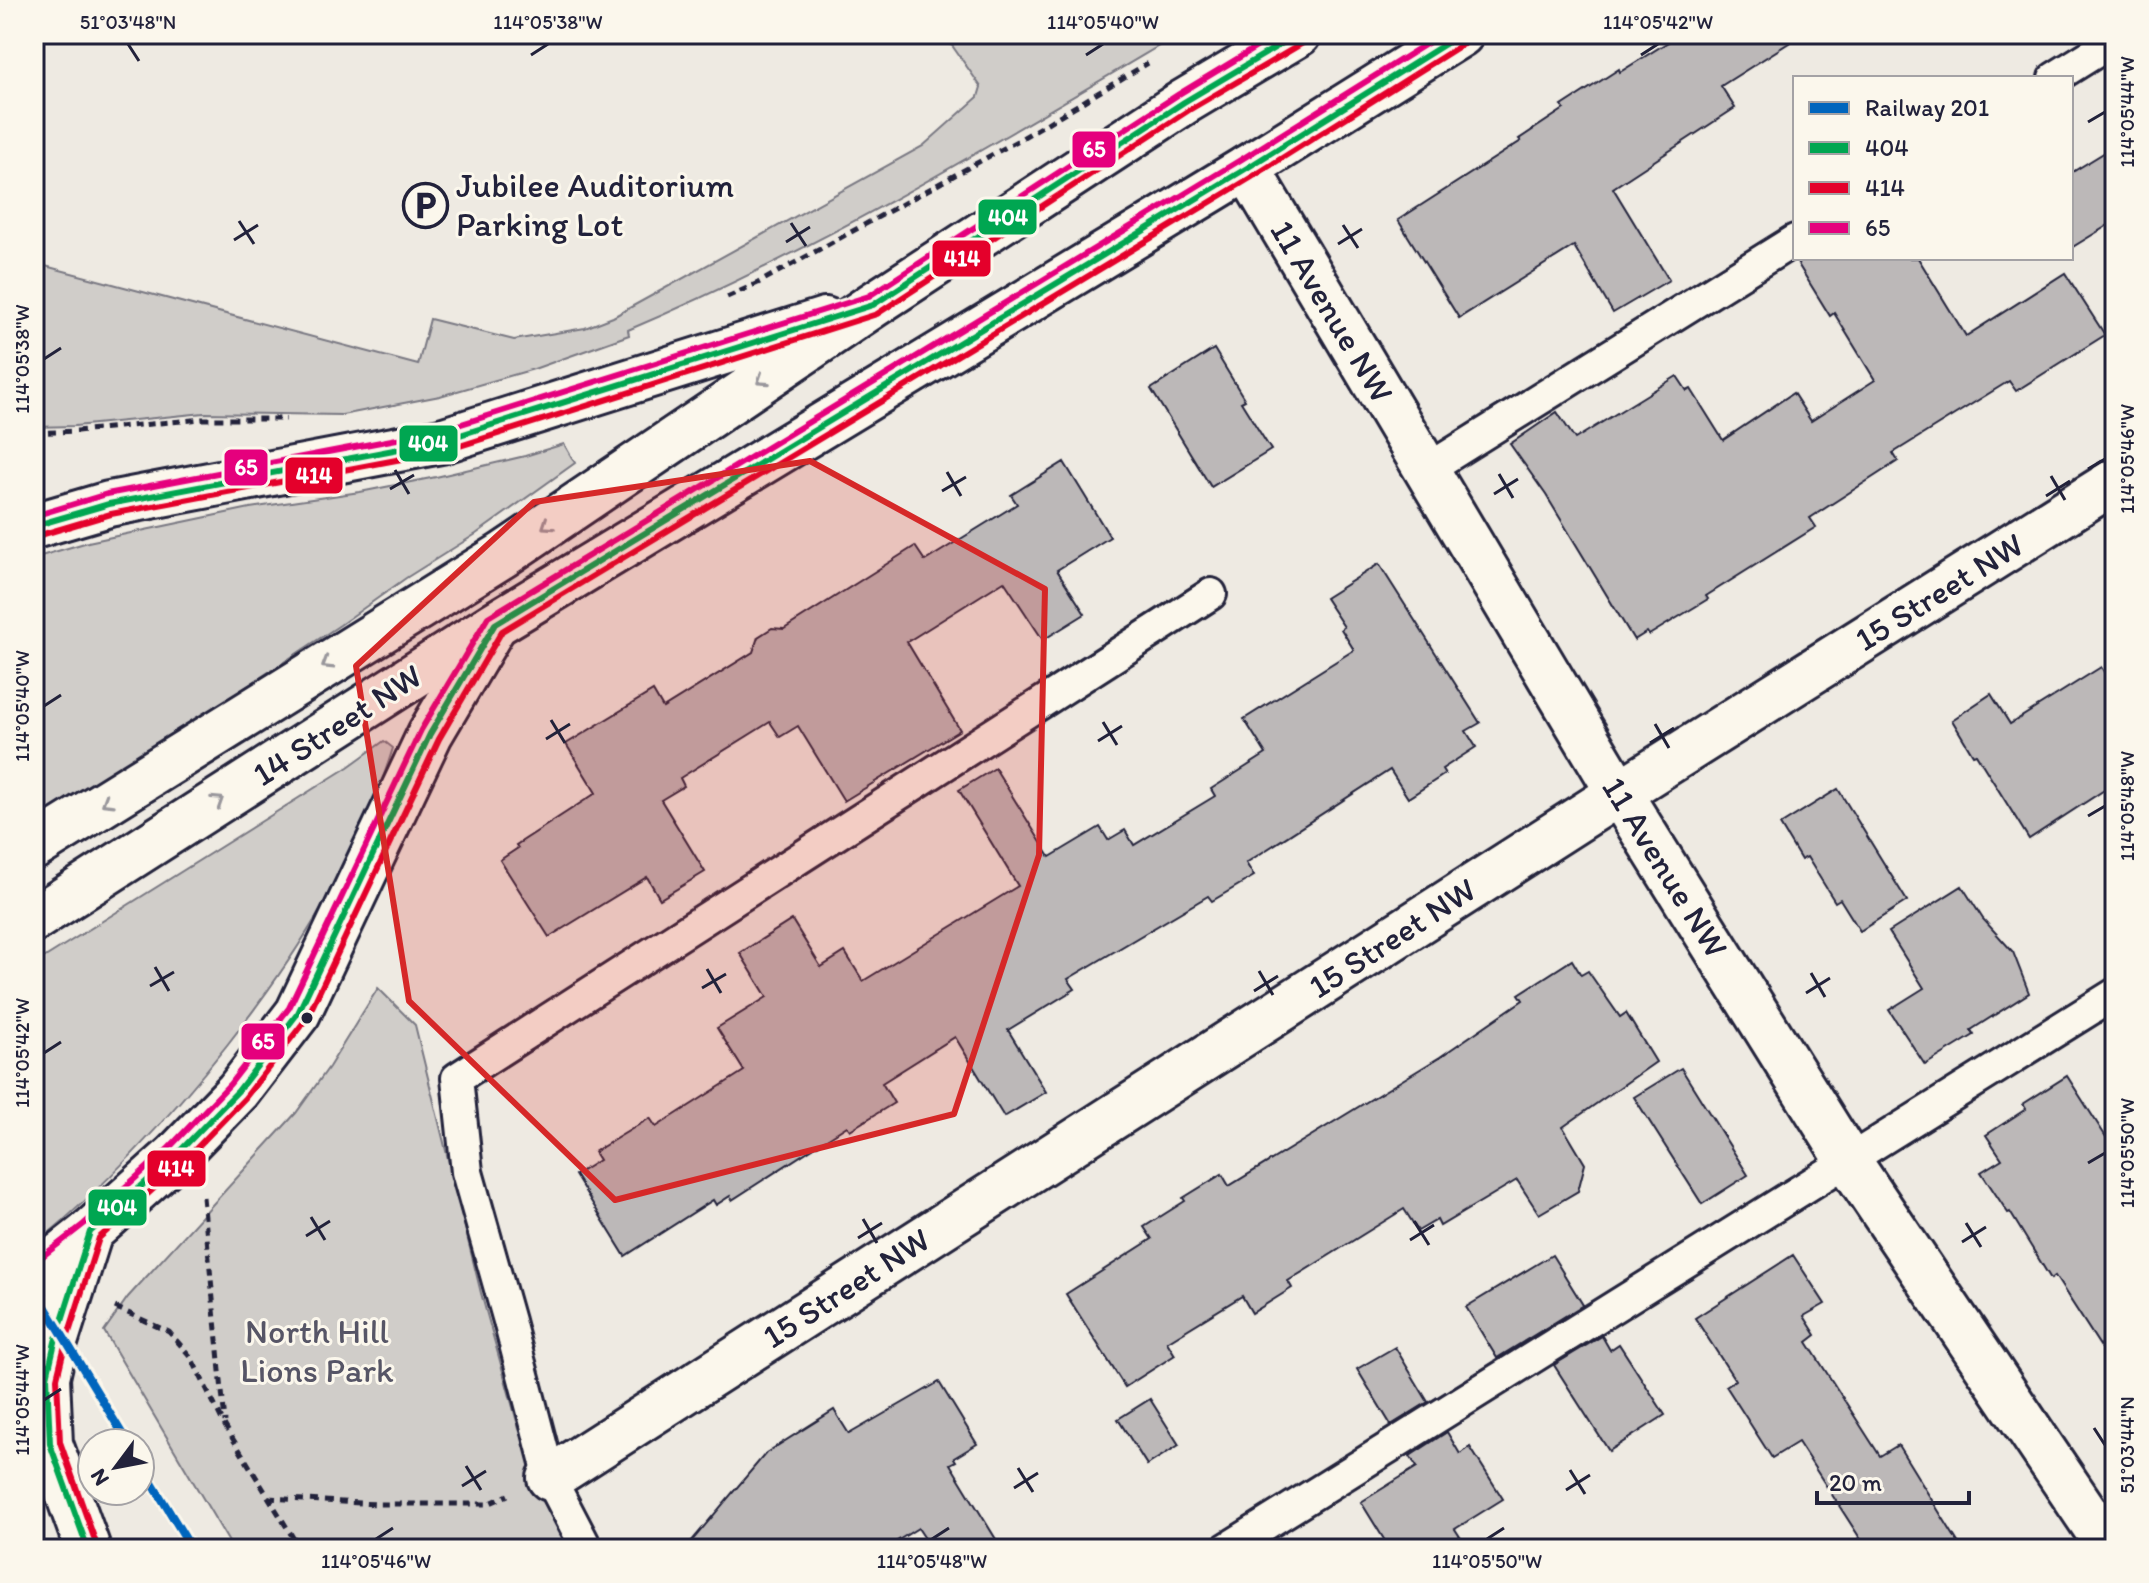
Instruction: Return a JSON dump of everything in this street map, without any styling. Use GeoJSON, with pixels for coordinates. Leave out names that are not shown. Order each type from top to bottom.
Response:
{"type":"FeatureCollection","features":[{"type":"Feature","properties":{"kind":"main road","name":"14 Street NW"},"geometry":{"type":"LineString","coordinates":[[34,847],[503,555],[873,305],[1184,102],[1298,34]]}},
{"type":"Feature","properties":{"kind":"main road","name":"14 Street NW"},"geometry":{"type":"LineString","coordinates":[[34,919],[495,624],[1247,168],[1461,34]]}},
{"type":"Feature","properties":{"kind":"main road","name":"11 Avenue NW"},"geometry":{"type":"LineString","coordinates":[[1247,168],[1619,793],[1848,1160],[2110,1549]]}},
{"type":"Feature","properties":{"kind":"main road"},"geometry":{"type":"LineString","coordinates":[[34,526],[109,504],[441,441],[873,305]]}},
{"type":"Feature","properties":{"kind":"main road","name":"15 Street NW"},"geometry":{"type":"LineString","coordinates":[[550,1478],[1619,793],[2115,481]]}},
{"type":"Feature","properties":{"kind":"main road"},"geometry":{"type":"LineString","coordinates":[[34,495],[109,504]]}},
{"type":"Feature","properties":{"kind":"main road"},"geometry":{"type":"LineString","coordinates":[[34,1276],[90,1232],[175,1156],[238,1091],[298,1013],[430,734],[495,624]]}},
{"type":"Feature","properties":{"kind":"main road"},"geometry":{"type":"LineString","coordinates":[[88,1549],[50,1444],[47,1377],[90,1232]]}},
{"type":"Feature","properties":{"kind":"lane"},"geometry":{"type":"LineString","coordinates":[[2057,76],[2115,40]]}},
{"type":"Feature","properties":{"kind":"lane"},"geometry":{"type":"LineString","coordinates":[[1426,470],[1793,241]]}},
{"type":"Feature","properties":{"kind":"lane"},"geometry":{"type":"LineString","coordinates":[[587,1549],[550,1478],[467,1172],[457,1078],[1211,594]]}},
{"type":"Feature","properties":{"kind":"lane"},"geometry":{"type":"LineString","coordinates":[[1226,1549],[2115,994]]}},
{"type":"Feature","properties":{"kind":"path"},"geometry":{"type":"LineString","coordinates":[[716,302],[758,283],[1003,149],[1159,57]]}},
{"type":"Feature","properties":{"kind":"path"},"geometry":{"type":"LineString","coordinates":[[34,433],[202,419],[293,419]]}},
{"type":"Feature","properties":{"kind":"path"},"geometry":{"type":"LineString","coordinates":[[203,1196],[225,1426]]}},
{"type":"Feature","properties":{"kind":"path"},"geometry":{"type":"LineString","coordinates":[[107,1304],[169,1332],[191,1357],[225,1426],[300,1549]]}},
{"type":"Feature","properties":{"kind":"path"},"geometry":{"type":"LineString","coordinates":[[267,1498],[377,1504],[488,1504],[550,1478]]}},
{"type":"Feature","properties":{"kind":"highlighted area"},"geometry":{"type":"Polygon","coordinates":[[[810,461],[1045,589],[1039,855],[954,1114],[615,1200],[409,1001],[356,666],[534,502],[810,461]]]}},
{"type":"Feature","properties":{"kind":"green space"},"geometry":{"type":"Polygon","coordinates":[[[944,34],[1179,34],[977,153],[840,229],[628,330],[629,335],[534,369],[440,396],[342,415],[204,413],[34,427],[34,263],[418,365],[430,319],[514,340],[585,328],[613,317],[923,146],[978,97],[981,87],[944,34]]]}},
{"type":"Feature","properties":{"kind":"green space"},"geometry":{"type":"Polygon","coordinates":[[[564,444],[575,463],[476,534],[240,691],[34,822],[34,558],[88,542],[250,508],[436,477],[564,444]]]}},
{"type":"Feature","properties":{"kind":"green space"},"geometry":{"type":"Polygon","coordinates":[[[384,741],[393,748],[362,829],[324,904],[278,976],[227,1045],[161,1124],[89,1197],[37,1243],[34,1238],[34,964],[348,767],[384,741]]]}},
{"type":"Feature","properties":{"kind":"green space","name":"North Hill Lions Park"},"geometry":{"type":"Polygon","coordinates":[[[378,988],[415,1025],[481,1293],[519,1429],[567,1549],[233,1549],[104,1331],[128,1297],[296,1113],[378,988]]]}},
{"type":"Feature","properties":{"kind":"building"},"geometry":{"type":"Polygon","coordinates":[[[1681,34],[1803,34],[1721,86],[1735,108],[1613,188],[1669,280],[1613,313],[1574,246],[1459,318],[1398,220],[1521,141],[1519,139],[1564,109],[1562,106],[1681,34]]]}},
{"type":"Feature","properties":{"kind":"building"},"geometry":{"type":"Polygon","coordinates":[[[2115,146],[2115,221],[2073,247],[2073,172],[2115,146]]]}},
{"type":"Feature","properties":{"kind":"building"},"geometry":{"type":"Polygon","coordinates":[[[1919,260],[1966,336],[2065,273],[2105,335],[2016,391],[2009,381],[1893,453],[1898,461],[1810,518],[1816,527],[1706,596],[1708,599],[1649,635],[1647,632],[1634,640],[1546,495],[1510,444],[1557,412],[1575,439],[1677,376],[1687,391],[1691,389],[1723,440],[1793,393],[1811,421],[1875,380],[1834,313],[1830,316],[1796,261],[1919,260]]]}},
{"type":"Feature","properties":{"kind":"building"},"geometry":{"type":"Polygon","coordinates":[[[1214,349],[1245,400],[1241,402],[1271,450],[1211,487],[1151,389],[1214,349]]]}},
{"type":"Feature","properties":{"kind":"building"},"geometry":{"type":"Polygon","coordinates":[[[1064,462],[1110,537],[1057,570],[1085,614],[1043,640],[1004,581],[907,642],[960,730],[844,801],[798,726],[780,737],[770,722],[680,778],[684,786],[661,800],[705,872],[660,899],[647,877],[549,937],[500,860],[518,848],[516,845],[596,793],[566,744],[653,691],[663,708],[753,652],[758,637],[772,628],[784,629],[915,546],[925,561],[1017,504],[1011,495],[1064,462]]]}},
{"type":"Feature","properties":{"kind":"building"},"geometry":{"type":"Polygon","coordinates":[[[1379,564],[1480,723],[1466,731],[1476,747],[1442,769],[1445,774],[1408,798],[1390,770],[1246,863],[1254,876],[1212,901],[1208,896],[1068,979],[1075,989],[1008,1030],[1046,1092],[1004,1117],[955,1037],[882,1083],[894,1103],[850,1130],[847,1126],[732,1200],[730,1196],[716,1205],[713,1200],[625,1256],[575,1175],[599,1160],[594,1152],[650,1118],[656,1127],[744,1071],[717,1028],[767,997],[740,953],[792,920],[821,967],[845,952],[863,981],[1018,886],[959,790],[995,768],[1050,857],[1100,827],[1108,840],[1125,830],[1134,845],[1215,796],[1211,789],[1266,754],[1244,719],[1354,650],[1341,629],[1344,627],[1325,598],[1379,564]]]}},
{"type":"Feature","properties":{"kind":"building"},"geometry":{"type":"Polygon","coordinates":[[[2101,667],[2115,689],[2115,783],[2029,839],[1952,720],[1991,694],[2010,724],[2101,667]]]}},
{"type":"Feature","properties":{"kind":"building"},"geometry":{"type":"Polygon","coordinates":[[[1838,789],[1907,901],[1860,931],[1840,899],[1835,902],[1807,857],[1801,860],[1780,825],[1838,789]]]}},
{"type":"Feature","properties":{"kind":"building"},"geometry":{"type":"Polygon","coordinates":[[[1962,886],[1983,919],[2013,952],[2029,993],[1971,1030],[1974,1035],[1925,1065],[1889,1010],[1924,988],[1889,932],[1962,886]]]}},
{"type":"Feature","properties":{"kind":"building"},"geometry":{"type":"Polygon","coordinates":[[[1572,960],[1581,975],[1588,971],[1620,1017],[1626,1013],[1656,1062],[1563,1127],[1585,1164],[1578,1191],[1539,1214],[1517,1180],[1440,1226],[1437,1220],[1418,1231],[1404,1209],[1288,1281],[1292,1288],[1252,1313],[1242,1296],[1167,1342],[1175,1355],[1125,1387],[1066,1294],[1152,1239],[1144,1227],[1185,1201],[1183,1198],[1222,1174],[1229,1186],[1440,1057],[1523,1000],[1519,994],[1572,960]]]}},
{"type":"Feature","properties":{"kind":"building"},"geometry":{"type":"Polygon","coordinates":[[[1681,1068],[1748,1175],[1702,1204],[1634,1097],[1681,1068]]]}},
{"type":"Feature","properties":{"kind":"building"},"geometry":{"type":"Polygon","coordinates":[[[2067,1076],[2115,1151],[2115,1369],[2055,1276],[2051,1279],[1981,1172],[2002,1159],[1986,1135],[2026,1109],[2023,1104],[2067,1076]]]}},
{"type":"Feature","properties":{"kind":"building"},"geometry":{"type":"Polygon","coordinates":[[[1552,1255],[1583,1305],[1497,1358],[1466,1307],[1552,1255]]]}},
{"type":"Feature","properties":{"kind":"building"},"geometry":{"type":"Polygon","coordinates":[[[1793,1255],[1825,1304],[1804,1316],[1816,1335],[1807,1342],[1880,1456],[1898,1445],[1962,1549],[1867,1549],[1798,1442],[1772,1458],[1726,1386],[1735,1380],[1695,1318],[1793,1255]]]}},
{"type":"Feature","properties":{"kind":"building"},"geometry":{"type":"Polygon","coordinates":[[[1602,1336],[1610,1350],[1619,1344],[1665,1415],[1609,1451],[1554,1365],[1602,1336]]]}},
{"type":"Feature","properties":{"kind":"building"},"geometry":{"type":"Polygon","coordinates":[[[1395,1347],[1428,1402],[1391,1425],[1357,1369],[1395,1347]]]}},
{"type":"Feature","properties":{"kind":"building"},"geometry":{"type":"Polygon","coordinates":[[[939,1382],[977,1444],[954,1458],[956,1461],[950,1464],[1002,1549],[932,1549],[918,1528],[884,1549],[685,1549],[766,1453],[834,1410],[849,1434],[939,1382]]]}},
{"type":"Feature","properties":{"kind":"building"},"geometry":{"type":"Polygon","coordinates":[[[1150,1399],[1179,1445],[1147,1465],[1118,1419],[1150,1399]]]}},
{"type":"Feature","properties":{"kind":"building"},"geometry":{"type":"Polygon","coordinates":[[[1447,1432],[1460,1454],[1470,1447],[1503,1499],[1455,1529],[1468,1549],[1390,1549],[1361,1502],[1417,1467],[1410,1456],[1447,1432]]]}},
{"type":"Feature","properties":{"kind":"rail line","name":"201"},"geometry":{"type":"LineString","coordinates":[[34,1288],[118,1427]]}},
{"type":"Feature","properties":{"kind":"rail line","name":"201"},"geometry":{"type":"LineString","coordinates":[[156,1489],[192,1549]]}},
{"type":"Feature","properties":{"kind":"transit line","name":"65"},"geometry":{"type":"LineString","coordinates":[[34,516],[107,494],[439,431],[869,296],[1179,94],[1278,34]]}},
{"type":"Feature","properties":{"kind":"transit line","name":"404"},"geometry":{"type":"LineString","coordinates":[[34,526],[109,504],[441,441],[873,305],[1184,102],[1298,34]]}},
{"type":"Feature","properties":{"kind":"transit line","name":"65"},"geometry":{"type":"LineString","coordinates":[[34,1263],[84,1224],[168,1149],[230,1084],[289,1008],[421,730],[488,617],[1442,34]]}},
{"type":"Feature","properties":{"kind":"transit line","name":"404"},"geometry":{"type":"LineString","coordinates":[[88,1549],[50,1444],[47,1377],[90,1232],[175,1156],[238,1091],[298,1013],[430,734],[495,624],[1247,168],[1461,34]]}},
{"type":"Feature","properties":{"kind":"transit line","name":"414"},"geometry":{"type":"LineString","coordinates":[[97,1546],[60,1442],[57,1378],[99,1238],[182,1163],[245,1098],[307,1018],[439,739],[502,631],[1252,177],[1466,42]]}},
{"type":"Feature","properties":{"kind":"transit line","name":"414"},"geometry":{"type":"LineString","coordinates":[[37,536],[111,514],[444,451],[877,314],[1189,110],[1303,43]]}},
{"type":"Feature","properties":{"kind":"place","name":"Jubilee Auditorium Parking Lot"},"geometry":{"type":"Point","coordinates":[425,205]}}]}
